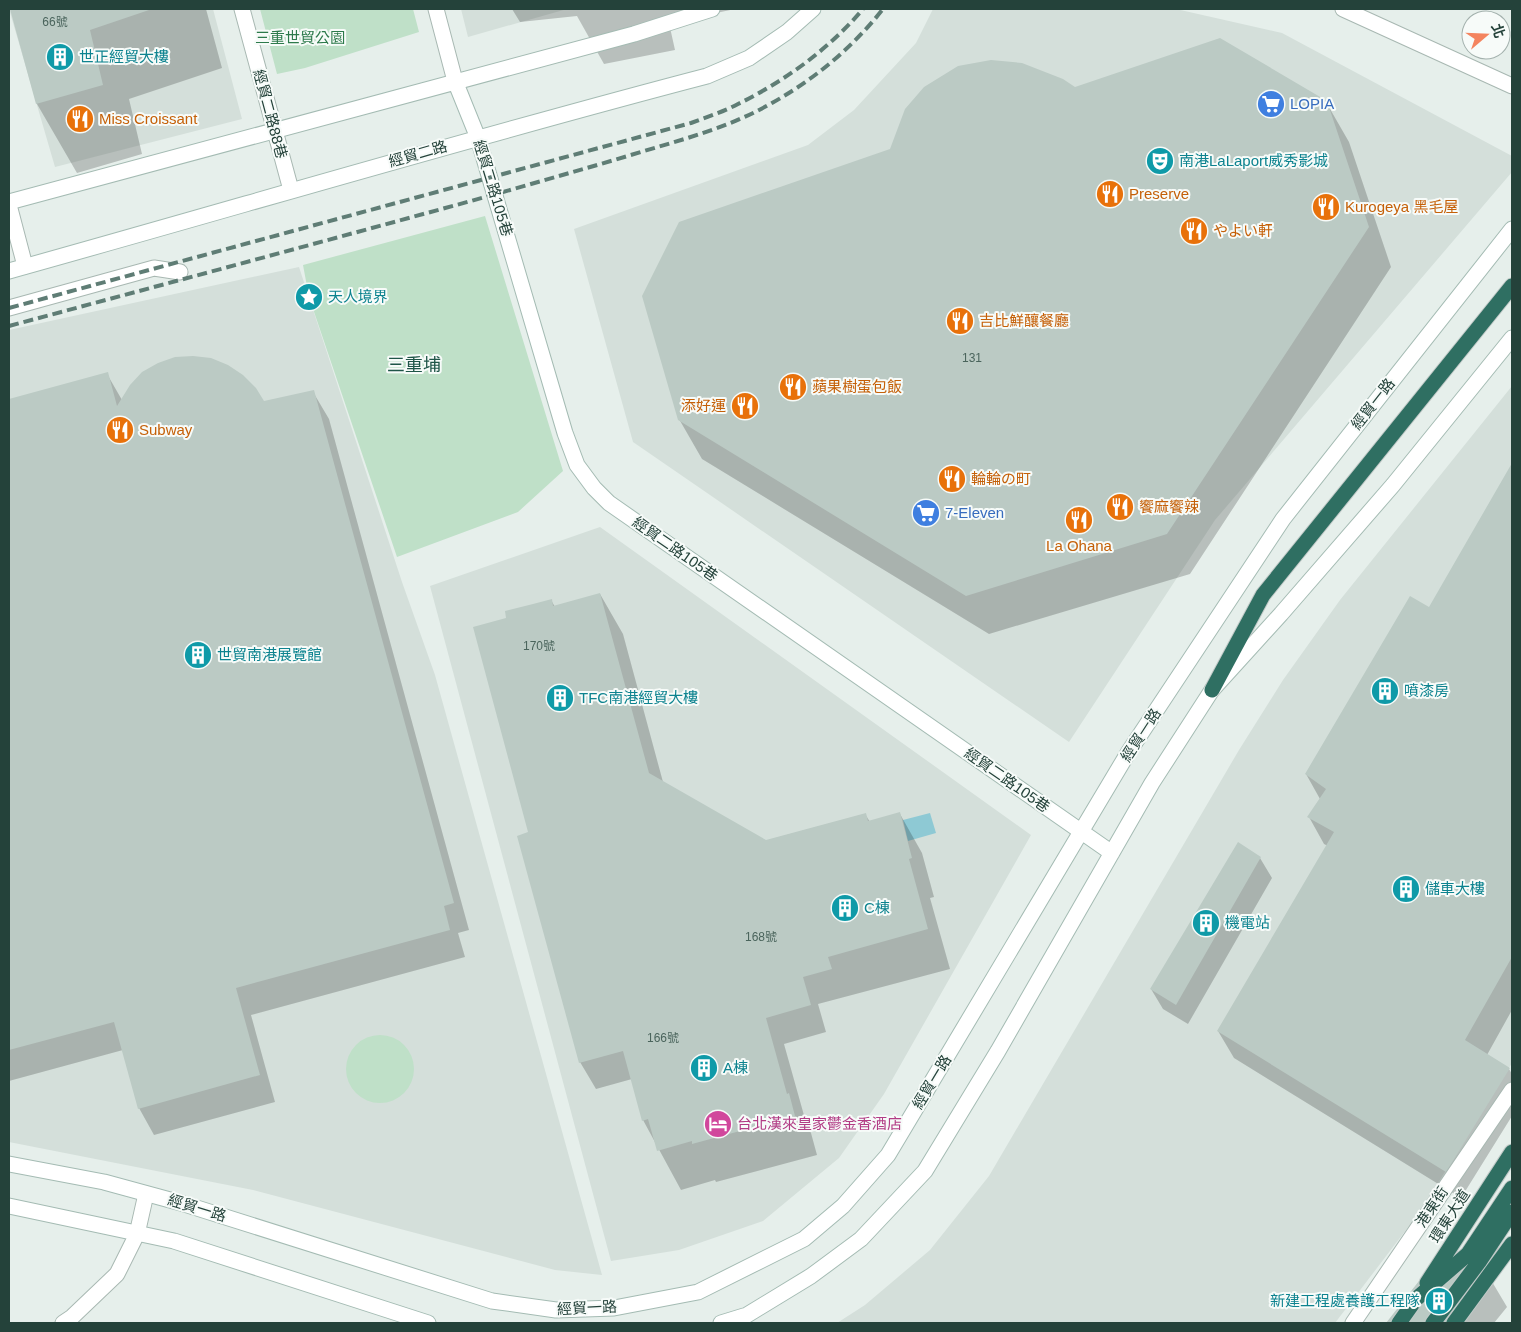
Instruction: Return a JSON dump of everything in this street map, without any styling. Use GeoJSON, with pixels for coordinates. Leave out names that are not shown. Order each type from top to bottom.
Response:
{"type":"FeatureCollection","features":[{"type":"Feature","properties":{"kind":"highway"},"geometry":{"type":"LineString","coordinates":[[1212,690],[1263,595],[1510,289]]}},
{"type":"Feature","properties":{"kind":"highway","name":"環東大道"},"geometry":{"type":"LineString","coordinates":[[1416,1299],[1512,1152]]}},
{"type":"Feature","properties":{"kind":"highway"},"geometry":{"type":"LineString","coordinates":[[1399,1323],[1416,1299],[1468,1254],[1512,1188]]}},
{"type":"Feature","properties":{"kind":"highway"},"geometry":{"type":"LineString","coordinates":[[1432,1323],[1479,1262],[1512,1212]]}},
{"type":"Feature","properties":{"kind":"highway"},"geometry":{"type":"LineString","coordinates":[[1454,1323],[1512,1244]]}},
{"type":"Feature","properties":{"kind":"street","name":"經貿二路88巷"},"geometry":{"type":"LineString","coordinates":[[242,9],[291,190]]}},
{"type":"Feature","properties":{"kind":"street","name":"經貿二路105巷"},"geometry":{"type":"LineString","coordinates":[[436,9],[455,82],[478,138],[565,433],[577,465],[594,488],[609,503],[1112,853]]}},
{"type":"Feature","properties":{"kind":"street"},"geometry":{"type":"LineString","coordinates":[[25,266],[9,203],[634,34],[712,9]]}},
{"type":"Feature","properties":{"kind":"street","name":"經貿二路"},"geometry":{"type":"LineString","coordinates":[[9,271],[193,220],[291,190],[707,76],[749,58],[788,32],[813,9]]}},
{"type":"Feature","properties":{"kind":"street"},"geometry":{"type":"LineString","coordinates":[[1343,9],[1512,86]]}},
{"type":"Feature","properties":{"kind":"street","name":"經貿一路"},"geometry":{"type":"LineString","coordinates":[[9,1164],[104,1182],[181,1203],[492,1301],[556,1310],[614,1308],[698,1292],[804,1239],[843,1206],[888,1155],[1128,754],[1283,519],[1512,229]]}},
{"type":"Feature","properties":{"kind":"street"},"geometry":{"type":"LineString","coordinates":[[9,308],[154,268],[180,272]]}},
{"type":"Feature","properties":{"kind":"street"},"geometry":{"type":"LineString","coordinates":[[721,1323],[747,1315],[812,1276],[861,1239],[925,1171],[998,1051],[1152,783],[1212,690],[1393,486],[1512,338]]}},
{"type":"Feature","properties":{"kind":"street","name":"港東街"},"geometry":{"type":"LineString","coordinates":[[1353,1323],[1512,1090]]}},
{"type":"Feature","properties":{"kind":"street"},"geometry":{"type":"LineString","coordinates":[[63,1323],[72,1317],[116,1274],[136,1234],[146,1194]]}},
{"type":"Feature","properties":{"kind":"street"},"geometry":{"type":"LineString","coordinates":[[9,1206],[174,1241],[428,1323]]}},
{"type":"Feature","properties":{"kind":"shaded area"},"geometry":{"type":"Polygon","coordinates":[[[9,9],[213,9],[242,119],[55,167],[9,9]]]}},
{"type":"Feature","properties":{"kind":"shaded area"},"geometry":{"type":"Polygon","coordinates":[[[461,9],[567,9],[468,37],[461,9]]]}},
{"type":"Feature","properties":{"kind":"shaded area"},"geometry":{"type":"Polygon","coordinates":[[[933,9],[1176,9],[1282,33],[1512,156],[1512,172],[1215,520],[1069,742],[633,442],[574,229],[808,145],[854,110],[916,43],[933,9]]]}},
{"type":"Feature","properties":{"kind":"shaded area","name":"世貿南港展覽館"},"geometry":{"type":"Polygon","coordinates":[[[299,267],[402,582],[435,675],[602,1275],[555,1270],[253,1190],[9,1142],[9,330],[299,267]]]}},
{"type":"Feature","properties":{"kind":"shaded area"},"geometry":{"type":"Polygon","coordinates":[[[1512,386],[1512,1063],[1422,1209],[1335,1323],[837,1323],[865,1305],[930,1250],[989,1176],[1239,750],[1283,680],[1340,600],[1512,386]]]}},
{"type":"Feature","properties":{"kind":"shaded area"},"geometry":{"type":"Polygon","coordinates":[[[600,527],[1031,835],[884,1094],[839,1158],[763,1221],[679,1250],[611,1261],[430,586],[600,527]]]}},
{"type":"Feature","properties":{"kind":"green space","name":"三重世貿公園"},"geometry":{"type":"Polygon","coordinates":[[[260,9],[413,9],[419,32],[305,68],[277,74],[260,9]]]}},
{"type":"Feature","properties":{"kind":"green space"},"geometry":{"type":"Polygon","coordinates":[[[485,216],[563,471],[518,512],[397,557],[309,297],[303,265],[485,216]]]}},
{"type":"Feature","properties":{"kind":"green space"},"geometry":{"type":"Polygon","coordinates":[[[380,1035],[393,1038],[404,1045],[411,1056],[414,1069],[411,1082],[404,1093],[393,1100],[380,1103],[367,1100],[356,1093],[349,1082],[346,1069],[349,1056],[356,1045],[367,1038],[380,1035]]]}},
{"type":"Feature","properties":{"kind":"water"},"geometry":{"type":"Polygon","coordinates":[[[930,813],[936,833],[908,841],[903,820],[930,813]]]}},
{"type":"Feature","properties":{"kind":"building","name":"世正經貿大樓"},"geometry":{"type":"Polygon","coordinates":[[[10,9],[152,9],[90,30],[103,85],[36,104],[10,9]]]}},
{"type":"Feature","properties":{"kind":"building"},"geometry":{"type":"Polygon","coordinates":[[[1220,38],[1327,101],[1369,227],[1167,534],[966,596],[678,420],[642,296],[679,222],[890,149],[905,109],[924,87],[958,66],[991,60],[1022,63],[1063,79],[1075,87],[1220,38]]]}},
{"type":"Feature","properties":{"kind":"building","name":"世貿南港展覽館"},"geometry":{"type":"Polygon","coordinates":[[[175,357],[211,358],[228,365],[243,375],[256,388],[264,401],[314,390],[454,903],[444,906],[450,930],[236,988],[260,1075],[138,1109],[114,1022],[9,1050],[9,399],[108,372],[117,406],[130,385],[142,372],[158,363],[175,357]]]}},
{"type":"Feature","properties":{"kind":"building","name":"儲車大樓"},"geometry":{"type":"Polygon","coordinates":[[[1512,463],[1512,957],[1465,1040],[1510,1068],[1446,1172],[1217,1031],[1334,832],[1307,817],[1326,789],[1305,774],[1410,596],[1429,607],[1512,463]]]}},
{"type":"Feature","properties":{"kind":"building"},"geometry":{"type":"Polygon","coordinates":[[[600,593],[649,773],[766,840],[866,813],[868,821],[900,812],[912,858],[909,859],[928,929],[828,957],[832,969],[803,977],[811,1005],[766,1018],[795,1116],[692,1144],[692,1141],[657,1151],[648,1119],[642,1121],[623,1051],[579,1063],[517,836],[528,832],[473,627],[506,618],[505,611],[552,599],[553,606],[600,593]]]}},
{"type":"Feature","properties":{"kind":"building","name":"機電站"},"geometry":{"type":"Polygon","coordinates":[[[1238,842],[1261,857],[1176,1005],[1150,989],[1238,842]]]}},
{"type":"Feature","properties":{"kind":"building","name":"新建工程處養護工程隊"},"geometry":{"type":"Polygon","coordinates":[[[1448,1244],[1492,1279],[1458,1323],[1386,1323],[1448,1244]]]}},
{"type":"Feature","properties":{"kind":"railway"},"geometry":{"type":"LineString","coordinates":[[9,308],[691,123],[732,107],[773,85],[821,51],[863,9]]}},
{"type":"Feature","properties":{"kind":"railway"},"geometry":{"type":"LineString","coordinates":[[9,326],[489,196],[710,131],[757,111],[803,84],[846,49],[883,9]]}},
{"type":"Feature","properties":{"kind":"place","name":"世正經貿大樓"},"geometry":{"type":"Point","coordinates":[60,57]}},
{"type":"Feature","properties":{"kind":"place","name":"LOPIA"},"geometry":{"type":"Point","coordinates":[1271,104]}},
{"type":"Feature","properties":{"kind":"place","name":"Miss Croissant"},"geometry":{"type":"Point","coordinates":[80,119]}},
{"type":"Feature","properties":{"kind":"place","name":"南港LaLaport威秀影城"},"geometry":{"type":"Point","coordinates":[1160,161]}},
{"type":"Feature","properties":{"kind":"place","name":"Preserve"},"geometry":{"type":"Point","coordinates":[1110,194]}},
{"type":"Feature","properties":{"kind":"place","name":"Kurogeya 黑毛屋"},"geometry":{"type":"Point","coordinates":[1326,207]}},
{"type":"Feature","properties":{"kind":"place","name":"やよい軒"},"geometry":{"type":"Point","coordinates":[1194,231]}},
{"type":"Feature","properties":{"kind":"place","name":"天人境界"},"geometry":{"type":"Point","coordinates":[309,297]}},
{"type":"Feature","properties":{"kind":"place","name":"吉比鮮釀餐廳"},"geometry":{"type":"Point","coordinates":[960,321]}},
{"type":"Feature","properties":{"kind":"place","name":"蘋果樹蛋包飯"},"geometry":{"type":"Point","coordinates":[793,387]}},
{"type":"Feature","properties":{"kind":"place","name":"添好運"},"geometry":{"type":"Point","coordinates":[745,406]}},
{"type":"Feature","properties":{"kind":"place","name":"Subway"},"geometry":{"type":"Point","coordinates":[120,430]}},
{"type":"Feature","properties":{"kind":"place","name":"輪輪の町"},"geometry":{"type":"Point","coordinates":[952,479]}},
{"type":"Feature","properties":{"kind":"place","name":"饗麻饗辣"},"geometry":{"type":"Point","coordinates":[1120,507]}},
{"type":"Feature","properties":{"kind":"place","name":"7-Eleven"},"geometry":{"type":"Point","coordinates":[926,513]}},
{"type":"Feature","properties":{"kind":"place","name":"La Ohana"},"geometry":{"type":"Point","coordinates":[1079,520]}},
{"type":"Feature","properties":{"kind":"place","name":"世貿南港展覽館"},"geometry":{"type":"Point","coordinates":[198,655]}},
{"type":"Feature","properties":{"kind":"place","name":"噴漆房"},"geometry":{"type":"Point","coordinates":[1385,691]}},
{"type":"Feature","properties":{"kind":"place","name":"TFC南港經貿大樓"},"geometry":{"type":"Point","coordinates":[560,698]}},
{"type":"Feature","properties":{"kind":"place","name":"儲車大樓"},"geometry":{"type":"Point","coordinates":[1406,889]}},
{"type":"Feature","properties":{"kind":"place","name":"C棟"},"geometry":{"type":"Point","coordinates":[845,908]}},
{"type":"Feature","properties":{"kind":"place","name":"機電站"},"geometry":{"type":"Point","coordinates":[1206,923]}},
{"type":"Feature","properties":{"kind":"place","name":"A棟"},"geometry":{"type":"Point","coordinates":[704,1068]}},
{"type":"Feature","properties":{"kind":"place","name":"台北漢來皇家鬱金香酒店"},"geometry":{"type":"Point","coordinates":[718,1124]}},
{"type":"Feature","properties":{"kind":"place","name":"新建工程處養護工程隊"},"geometry":{"type":"Point","coordinates":[1439,1301]}},
{"type":"Feature","properties":{"kind":"district","name":"三重埔"},"geometry":{"type":"Point","coordinates":[414,365]}}]}
